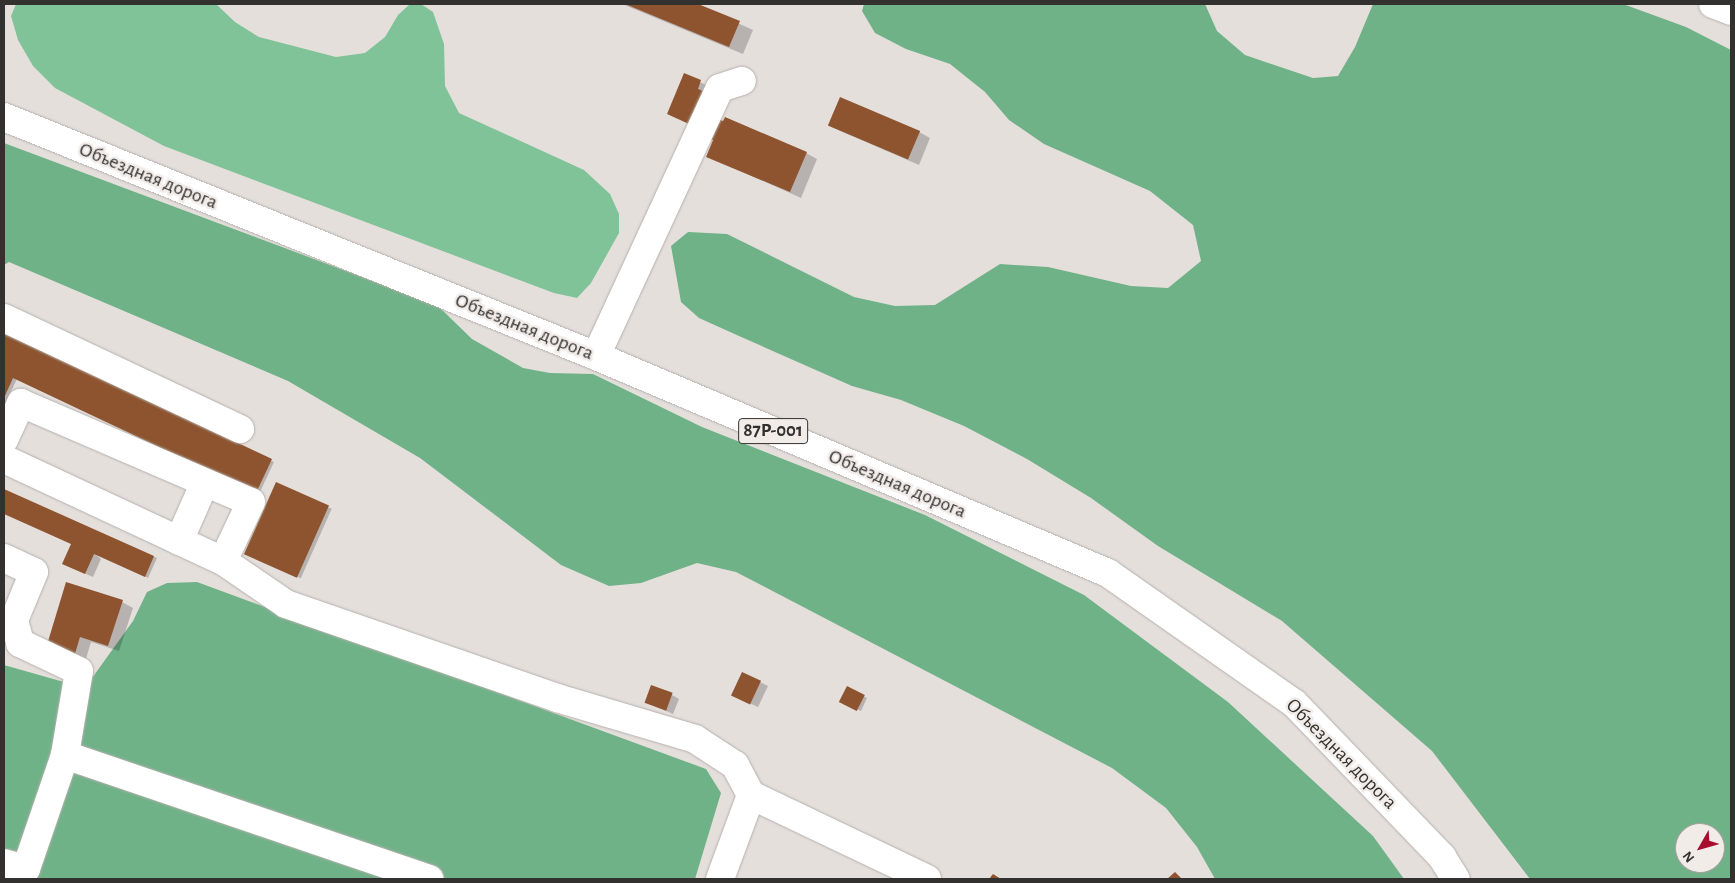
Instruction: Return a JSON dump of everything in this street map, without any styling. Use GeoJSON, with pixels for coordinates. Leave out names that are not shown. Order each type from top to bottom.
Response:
{"type":"FeatureCollection","features":[{"type":"Feature","properties":{"kind":"main road"},"geometry":{"type":"LineString","coordinates":[[1713,4],[1731,11]]}},
{"type":"Feature","properties":{"kind":"main road"},"geometry":{"type":"LineString","coordinates":[[596,356],[720,88],[742,81]]}},
{"type":"Feature","properties":{"kind":"main road","name":"Объездная дорога"},"geometry":{"type":"LineString","coordinates":[[4,117],[596,356],[1108,573],[1294,703],[1442,857],[1456,879]]}},
{"type":"Feature","properties":{"kind":"main road"},"geometry":{"type":"LineString","coordinates":[[4,318],[240,428]]}},
{"type":"Feature","properties":{"kind":"main road"},"geometry":{"type":"LineString","coordinates":[[4,440],[21,403],[251,502],[222,561]]}},
{"type":"Feature","properties":{"kind":"main road"},"geometry":{"type":"LineString","coordinates":[[4,459],[222,561],[286,604],[557,698],[695,739],[736,765],[750,795],[927,879]]}},
{"type":"Feature","properties":{"kind":"main road"},"geometry":{"type":"LineString","coordinates":[[179,541],[205,482]]}},
{"type":"Feature","properties":{"kind":"main road"},"geometry":{"type":"LineString","coordinates":[[4,558],[34,572],[9,618],[20,643],[79,670],[64,755],[24,868]]}},
{"type":"Feature","properties":{"kind":"main road"},"geometry":{"type":"LineString","coordinates":[[64,755],[430,879]]}},
{"type":"Feature","properties":{"kind":"main road"},"geometry":{"type":"LineString","coordinates":[[720,879],[750,795]]}},
{"type":"Feature","properties":{"kind":"green space"},"geometry":{"type":"Polygon","coordinates":[[[16,4],[216,4],[235,22],[259,37],[336,57],[365,53],[385,37],[398,15],[410,4],[421,4],[433,12],[444,44],[445,86],[459,113],[584,170],[610,194],[619,214],[619,233],[591,283],[577,298],[554,293],[164,146],[55,88],[33,66],[18,40],[11,16],[16,4]]]}},
{"type":"Feature","properties":{"kind":"green space"},"geometry":{"type":"Polygon","coordinates":[[[864,4],[1205,4],[1217,31],[1245,55],[1313,78],[1338,76],[1355,47],[1373,4],[1623,4],[1686,27],[1731,50],[1731,879],[1530,879],[1432,751],[1282,621],[1158,546],[1091,498],[1027,459],[964,426],[901,400],[852,386],[699,318],[681,302],[671,246],[688,232],[727,234],[854,297],[895,306],[935,305],[1000,264],[1048,267],[1131,286],[1168,288],[1201,261],[1193,225],[1150,191],[1044,144],[1009,120],[985,92],[950,64],[906,49],[875,33],[862,11],[864,4]]]}},
{"type":"Feature","properties":{"kind":"green space"},"geometry":{"type":"Polygon","coordinates":[[[4,143],[437,305],[472,339],[523,368],[550,373],[593,374],[702,427],[925,515],[1084,595],[1228,702],[1373,836],[1404,879],[1215,879],[1197,847],[1166,808],[1112,768],[736,572],[697,563],[641,583],[609,586],[561,565],[420,458],[288,381],[9,262],[4,265],[4,143]]]}},
{"type":"Feature","properties":{"kind":"green space"},"geometry":{"type":"Polygon","coordinates":[[[197,582],[706,769],[721,793],[695,879],[4,879],[4,665],[71,684],[92,678],[133,621],[147,592],[167,583],[197,582]]]}},
{"type":"Feature","properties":{"kind":"building"},"geometry":{"type":"Polygon","coordinates":[[[625,4],[698,4],[740,21],[729,47],[625,4]]]}},
{"type":"Feature","properties":{"kind":"building"},"geometry":{"type":"Polygon","coordinates":[[[684,73],[701,80],[698,89],[703,91],[689,124],[667,114],[684,73]]]}},
{"type":"Feature","properties":{"kind":"building"},"geometry":{"type":"Polygon","coordinates":[[[840,97],[920,131],[908,160],[828,126],[840,97]]]}},
{"type":"Feature","properties":{"kind":"building"},"geometry":{"type":"Polygon","coordinates":[[[714,117],[723,121],[725,117],[807,152],[790,192],[706,157],[713,140],[706,137],[714,117]]]}},
{"type":"Feature","properties":{"kind":"building"},"geometry":{"type":"Polygon","coordinates":[[[4,332],[272,459],[256,493],[13,378],[4,398],[4,332]]]}},
{"type":"Feature","properties":{"kind":"building"},"geometry":{"type":"Polygon","coordinates":[[[276,482],[329,506],[297,578],[244,554],[276,482]]]}},
{"type":"Feature","properties":{"kind":"building"},"geometry":{"type":"Polygon","coordinates":[[[4,489],[154,556],[145,577],[94,554],[85,574],[62,564],[71,544],[4,514],[4,489]]]}},
{"type":"Feature","properties":{"kind":"building"},"geometry":{"type":"Polygon","coordinates":[[[66,582],[123,600],[108,646],[80,637],[74,657],[46,648],[66,582]]]}},
{"type":"Feature","properties":{"kind":"building"},"geometry":{"type":"Polygon","coordinates":[[[742,672],[761,681],[750,704],[731,696],[742,672]]]}},
{"type":"Feature","properties":{"kind":"building"},"geometry":{"type":"Polygon","coordinates":[[[651,685],[673,693],[666,711],[645,703],[651,685]]]}},
{"type":"Feature","properties":{"kind":"building"},"geometry":{"type":"Polygon","coordinates":[[[847,686],[865,695],[857,711],[839,702],[847,686]]]}},
{"type":"Feature","properties":{"kind":"building"},"geometry":{"type":"Polygon","coordinates":[[[1175,872],[1182,879],[1167,879],[1175,872]]]}},
{"type":"Feature","properties":{"kind":"building"},"geometry":{"type":"Polygon","coordinates":[[[993,874],[1001,879],[989,879],[993,874]]]}}]}
